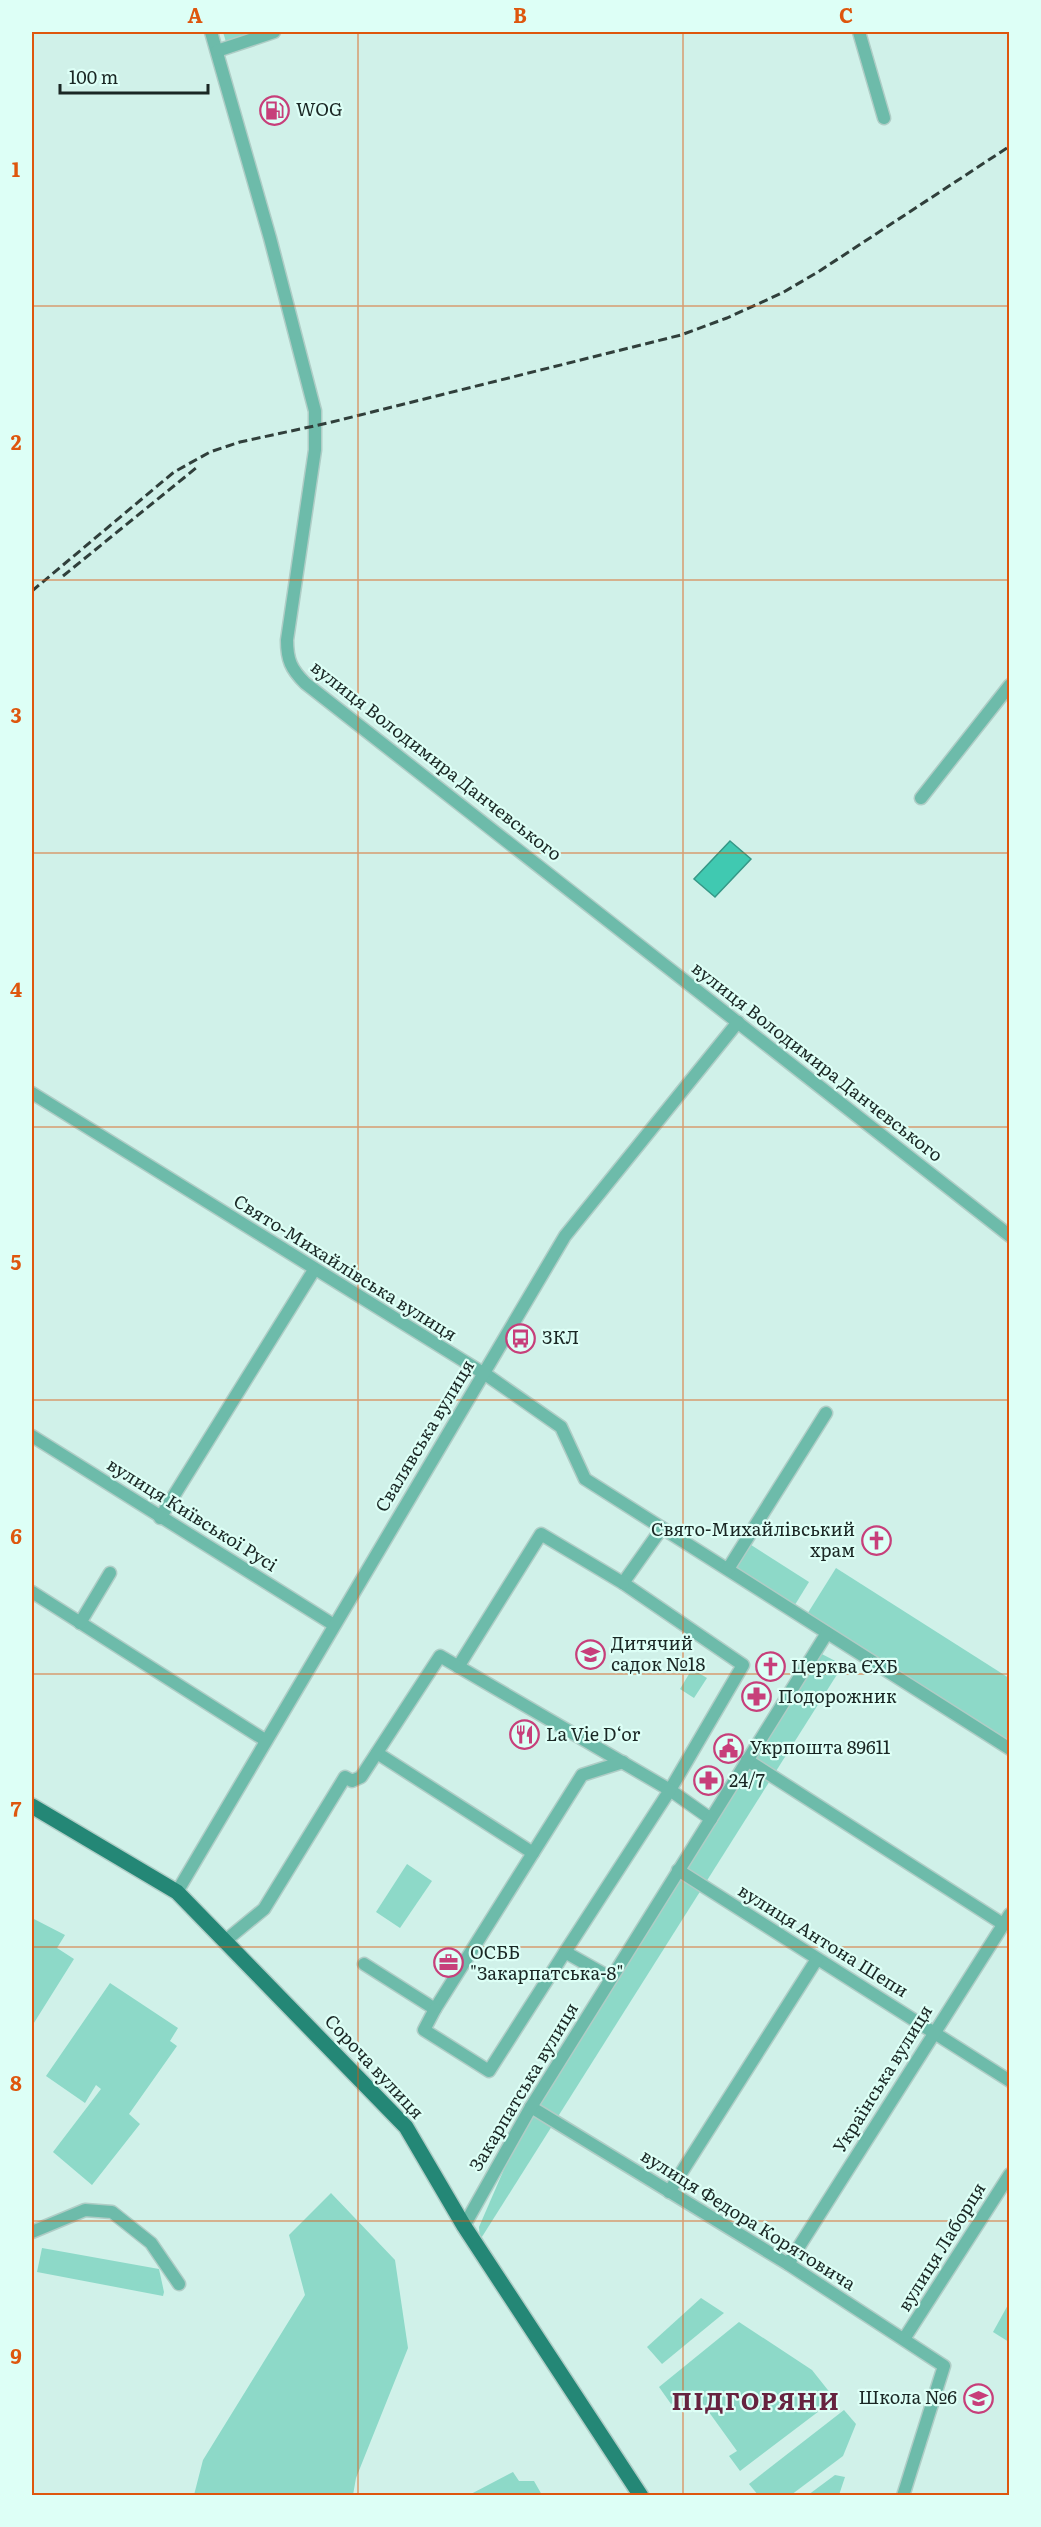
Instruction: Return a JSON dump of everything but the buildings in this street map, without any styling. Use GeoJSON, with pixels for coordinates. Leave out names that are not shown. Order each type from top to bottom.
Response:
{"type":"FeatureCollection","features":[{"type":"Feature","properties":{"kind":"main road","name":"Сороча вулиця"},"geometry":{"type":"LineString","coordinates":[[32,1806],[177,1892],[406,2127],[464,2226],[641,2496]]}},
{"type":"Feature","properties":{"kind":"street"},"geometry":{"type":"LineString","coordinates":[[213,38],[274,32]]}},
{"type":"Feature","properties":{"kind":"street"},"geometry":{"type":"LineString","coordinates":[[859,32],[884,118]]}},
{"type":"Feature","properties":{"kind":"street","name":"вулиця Володимира Данчевського"},"geometry":{"type":"LineString","coordinates":[[213,38],[315,411],[315,450],[287,640],[291,668],[305,683],[1010,1236]]}},
{"type":"Feature","properties":{"kind":"street"},"geometry":{"type":"LineString","coordinates":[[921,798],[1010,685]]}},
{"type":"Feature","properties":{"kind":"street","name":"Свалявська вулиця"},"geometry":{"type":"LineString","coordinates":[[177,1892],[565,1236],[738,1022]]}},
{"type":"Feature","properties":{"kind":"street","name":"Свято-Михайлівська вулиця"},"geometry":{"type":"LineString","coordinates":[[32,1093],[483,1373],[561,1426],[585,1479],[1010,1749]]}},
{"type":"Feature","properties":{"kind":"street"},"geometry":{"type":"LineString","coordinates":[[160,1518],[314,1270]]}},
{"type":"Feature","properties":{"kind":"street"},"geometry":{"type":"LineString","coordinates":[[728,1569],[826,1413]]}},
{"type":"Feature","properties":{"kind":"street","name":"вулиця Київської Русі"},"geometry":{"type":"LineString","coordinates":[[32,1436],[160,1518],[334,1624]]}},
{"type":"Feature","properties":{"kind":"street"},"geometry":{"type":"LineString","coordinates":[[623,1583],[662,1528]]}},
{"type":"Feature","properties":{"kind":"street"},"geometry":{"type":"LineString","coordinates":[[458,1667],[541,1534],[623,1583],[743,1665],[670,1790],[489,2071],[424,2030],[582,1775],[623,1762]]}},
{"type":"Feature","properties":{"kind":"street"},"geometry":{"type":"LineString","coordinates":[[80,1623],[110,1573]]}},
{"type":"Feature","properties":{"kind":"street"},"geometry":{"type":"LineString","coordinates":[[32,1592],[266,1740]]}},
{"type":"Feature","properties":{"kind":"street","name":"Закарпатська вулиця"},"geometry":{"type":"LineString","coordinates":[[464,2226],[531,2107],[827,1633]]}},
{"type":"Feature","properties":{"kind":"street"},"geometry":{"type":"LineString","coordinates":[[225,1941],[264,1909],[345,1777],[352,1781],[361,1777],[440,1656],[670,1790],[711,1819]]}},
{"type":"Feature","properties":{"kind":"street"},"geometry":{"type":"LineString","coordinates":[[377,1753],[533,1852]]}},
{"type":"Feature","properties":{"kind":"street"},"geometry":{"type":"LineString","coordinates":[[747,1760],[1006,1919]]}},
{"type":"Feature","properties":{"kind":"street","name":"вулиця Антона Шепи"},"geometry":{"type":"LineString","coordinates":[[678,1870],[1010,2081]]}},
{"type":"Feature","properties":{"kind":"street","name":"Українська вулиця"},"geometry":{"type":"LineString","coordinates":[[788,2264],[1006,1919]]}},
{"type":"Feature","properties":{"kind":"street"},"geometry":{"type":"LineString","coordinates":[[565,1952],[611,1978]]}},
{"type":"Feature","properties":{"kind":"street"},"geometry":{"type":"LineString","coordinates":[[669,2192],[817,1959]]}},
{"type":"Feature","properties":{"kind":"street"},"geometry":{"type":"LineString","coordinates":[[364,1964],[435,2009]]}},
{"type":"Feature","properties":{"kind":"street","name":"вулиця Федора Корятовича"},"geometry":{"type":"LineString","coordinates":[[531,2107],[788,2264],[945,2366],[903,2496]]}},
{"type":"Feature","properties":{"kind":"street","name":"вулиця Лаборця"},"geometry":{"type":"LineString","coordinates":[[904,2339],[1010,2174]]}},
{"type":"Feature","properties":{"kind":"street"},"geometry":{"type":"LineString","coordinates":[[32,2232],[85,2211],[112,2212],[151,2242],[179,2284]]}},
{"type":"Feature","properties":{"kind":"shaded area"},"geometry":{"type":"Polygon","coordinates":[[[223,32],[259,32],[226,42],[223,32]]]}},
{"type":"Feature","properties":{"kind":"shaded area"},"geometry":{"type":"Polygon","coordinates":[[[730,841],[751,859],[715,897],[694,879],[730,841]]]}},
{"type":"Feature","properties":{"kind":"shaded area"},"geometry":{"type":"Polygon","coordinates":[[[748,1543],[809,1582],[793,1608],[731,1569],[748,1543]]]}},
{"type":"Feature","properties":{"kind":"shaded area"},"geometry":{"type":"Polygon","coordinates":[[[836,1568],[1009,1678],[1009,1742],[806,1616],[836,1568]]]}},
{"type":"Feature","properties":{"kind":"shaded area"},"geometry":{"type":"Polygon","coordinates":[[[818,1652],[843,1665],[480,2240],[479,2227],[518,2137],[818,1652]]]}},
{"type":"Feature","properties":{"kind":"shaded area"},"geometry":{"type":"Polygon","coordinates":[[[692,1669],[707,1678],[694,1698],[680,1689],[692,1669]]]}},
{"type":"Feature","properties":{"kind":"shaded area"},"geometry":{"type":"Polygon","coordinates":[[[407,1864],[432,1881],[400,1928],[376,1912],[407,1864]]]}},
{"type":"Feature","properties":{"kind":"shaded area"},"geometry":{"type":"Polygon","coordinates":[[[32,1918],[65,1935],[57,1948],[74,1959],[32,2026],[32,1918]]]}},
{"type":"Feature","properties":{"kind":"shaded area"},"geometry":{"type":"Polygon","coordinates":[[[110,1983],[178,2028],[170,2041],[177,2046],[129,2114],[140,2124],[92,2185],[53,2152],[101,2089],[96,2085],[85,2103],[46,2076],[110,1983]]]}},
{"type":"Feature","properties":{"kind":"shaded area"},"geometry":{"type":"Polygon","coordinates":[[[331,2193],[395,2260],[408,2348],[356,2478],[353,2495],[194,2495],[203,2460],[305,2295],[289,2235],[331,2193]]]}},
{"type":"Feature","properties":{"kind":"shaded area"},"geometry":{"type":"Polygon","coordinates":[[[42,2248],[159,2269],[163,2296],[37,2272],[42,2248]]]}},
{"type":"Feature","properties":{"kind":"shaded area"},"geometry":{"type":"Polygon","coordinates":[[[701,2298],[724,2313],[662,2364],[647,2347],[701,2298]]]}},
{"type":"Feature","properties":{"kind":"shaded area"},"geometry":{"type":"Polygon","coordinates":[[[1009,2303],[1009,2342],[993,2332],[1009,2303]]]}},
{"type":"Feature","properties":{"kind":"shaded area"},"geometry":{"type":"Polygon","coordinates":[[[739,2322],[812,2370],[835,2399],[740,2471],[729,2456],[737,2451],[693,2390],[671,2404],[659,2387],[739,2322]]]}},
{"type":"Feature","properties":{"kind":"shaded area"},"geometry":{"type":"Polygon","coordinates":[[[844,2410],[856,2424],[843,2456],[791,2495],[758,2495],[749,2484],[844,2410]]]}},
{"type":"Feature","properties":{"kind":"shaded area"},"geometry":{"type":"Polygon","coordinates":[[[513,2472],[519,2481],[534,2481],[542,2495],[469,2495],[513,2472]]]}},
{"type":"Feature","properties":{"kind":"shaded area"},"geometry":{"type":"Polygon","coordinates":[[[835,2475],[845,2477],[839,2495],[808,2495],[835,2475]]]}},
{"type":"Feature","properties":{"kind":"railway"},"geometry":{"type":"LineString","coordinates":[[32,591],[174,472],[210,452],[240,442],[328,423],[681,335],[727,318],[782,293],[818,272],[1010,146]]}},
{"type":"Feature","properties":{"kind":"railway"},"geometry":{"type":"LineString","coordinates":[[63,576],[196,468]]}},
{"type":"Feature","properties":{"kind":"place","name":"WOG"},"geometry":{"type":"Point","coordinates":[275,110]}},
{"type":"Feature","properties":{"kind":"place","name":"ЗКЛ"},"geometry":{"type":"Point","coordinates":[521,1338]}},
{"type":"Feature","properties":{"kind":"place","name":"Свято-Михайлівський храм"},"geometry":{"type":"Point","coordinates":[876,1540]}},
{"type":"Feature","properties":{"kind":"place","name":"Дитячий садок №18"},"geometry":{"type":"Point","coordinates":[590,1654]}},
{"type":"Feature","properties":{"kind":"place","name":"Церква ЄХБ"},"geometry":{"type":"Point","coordinates":[770,1667]}},
{"type":"Feature","properties":{"kind":"place","name":"Подорожник"},"geometry":{"type":"Point","coordinates":[757,1697]}},
{"type":"Feature","properties":{"kind":"place","name":"La Vie D‘or"},"geometry":{"type":"Point","coordinates":[525,1735]}},
{"type":"Feature","properties":{"kind":"place","name":"Укрпошта 89611"},"geometry":{"type":"Point","coordinates":[729,1748]}},
{"type":"Feature","properties":{"kind":"place","name":"24/7"},"geometry":{"type":"Point","coordinates":[708,1781]}},
{"type":"Feature","properties":{"kind":"place","name":"ОСББ \"Закарпатська-8\""},"geometry":{"type":"Point","coordinates":[449,1963]}},
{"type":"Feature","properties":{"kind":"place","name":"Школа №6"},"geometry":{"type":"Point","coordinates":[978,2398]}},
{"type":"Feature","properties":{"kind":"district","name":"ПІДГОРЯНИ"},"geometry":{"type":"Point","coordinates":[756,2402]}}]}
